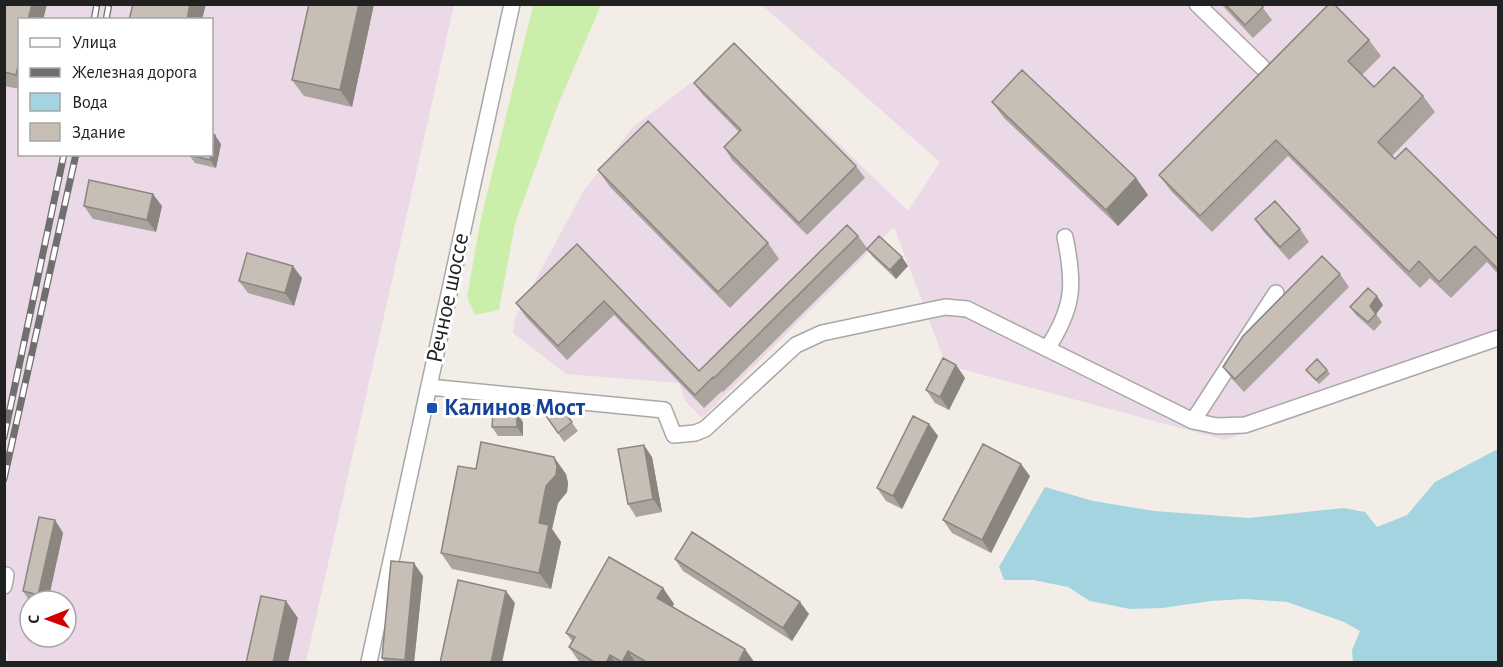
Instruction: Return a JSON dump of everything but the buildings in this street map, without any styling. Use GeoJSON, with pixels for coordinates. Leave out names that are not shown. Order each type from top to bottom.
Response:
{"type":"FeatureCollection","features":[{"type":"Feature","properties":{"kind":"street","name":"Речное шоссе"},"geometry":{"type":"LineString","coordinates":[[369,663],[512,4]]}},
{"type":"Feature","properties":{"kind":"street"},"geometry":{"type":"LineString","coordinates":[[1197,4],[1262,67]]}},
{"type":"Feature","properties":{"kind":"street"},"geometry":{"type":"LineString","coordinates":[[1047,349],[1068,311],[1071,265],[1065,237]]}},
{"type":"Feature","properties":{"kind":"street"},"geometry":{"type":"LineString","coordinates":[[1193,421],[1276,293]]}},
{"type":"Feature","properties":{"kind":"street"},"geometry":{"type":"LineString","coordinates":[[429,387],[664,410],[674,435],[695,433],[705,429],[796,345],[822,333],[945,307],[967,309],[1193,421],[1217,426],[1245,425],[1498,338]]}},
{"type":"Feature","properties":{"kind":"shaded area"},"geometry":{"type":"Polygon","coordinates":[[[5,5],[454,5],[306,662],[7,662],[8,653],[5,653],[5,5]]]}},
{"type":"Feature","properties":{"kind":"shaded area"},"geometry":{"type":"Polygon","coordinates":[[[762,5],[1498,5],[1498,347],[1225,440],[946,365],[894,227],[702,418],[685,401],[679,383],[566,374],[513,333],[515,318],[584,190],[633,127],[732,52],[743,51],[908,211],[940,162],[762,5]]]}},
{"type":"Feature","properties":{"kind":"green space"},"geometry":{"type":"Polygon","coordinates":[[[533,5],[601,5],[558,105],[515,224],[499,310],[475,315],[467,297],[480,223],[533,5]]]}},
{"type":"Feature","properties":{"kind":"water"},"geometry":{"type":"Polygon","coordinates":[[[1498,449],[1498,662],[1353,662],[1352,650],[1360,631],[1344,622],[1287,602],[1245,599],[1130,609],[1090,601],[1068,587],[1033,580],[1004,580],[999,567],[1045,487],[1093,501],[1154,511],[1249,518],[1344,508],[1365,512],[1377,527],[1407,515],[1435,482],[1498,449]]]}},
{"type":"Feature","properties":{"kind":"railway"},"geometry":{"type":"LineString","coordinates":[[94,18],[97,4]]}},
{"type":"Feature","properties":{"kind":"railway"},"geometry":{"type":"LineString","coordinates":[[106,18],[109,4]]}},
{"type":"Feature","properties":{"kind":"railway"},"geometry":{"type":"LineString","coordinates":[[4,437],[64,156]]}},
{"type":"Feature","properties":{"kind":"railway"},"geometry":{"type":"LineString","coordinates":[[4,479],[76,156]]}},
{"type":"Feature","properties":{"kind":"place","name":"Калинов Мост"},"geometry":{"type":"Point","coordinates":[432,408]}}]}
